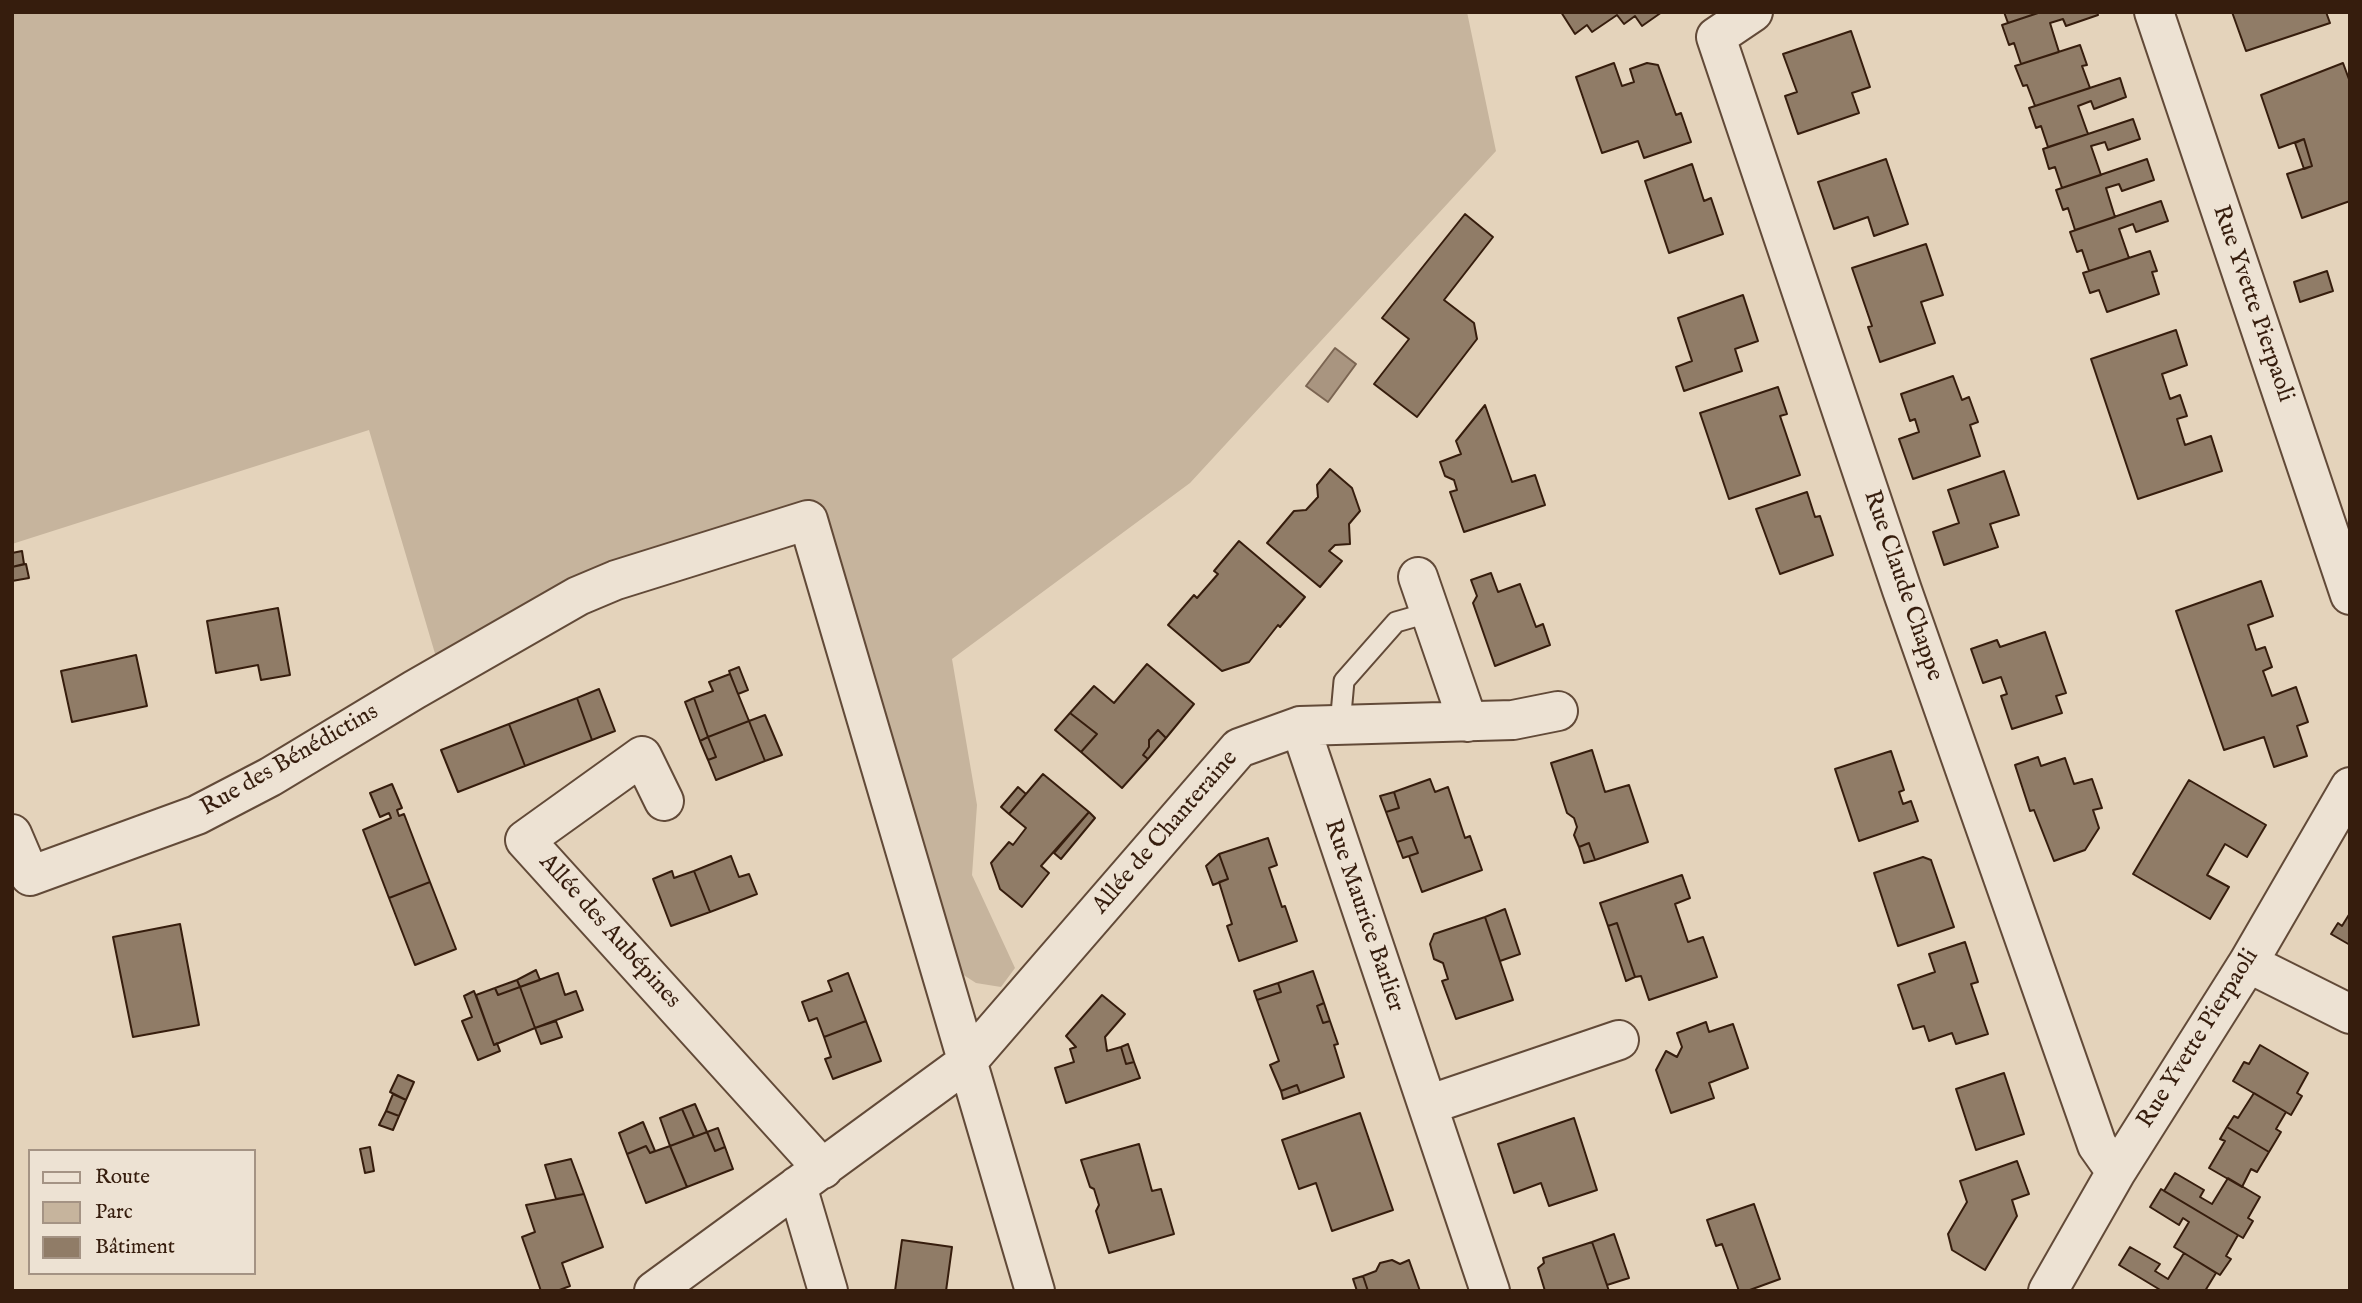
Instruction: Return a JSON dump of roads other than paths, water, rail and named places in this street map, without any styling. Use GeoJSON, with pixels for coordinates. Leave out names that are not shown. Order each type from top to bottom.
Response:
{"type":"FeatureCollection","features":[{"type":"Feature","properties":{"kind":"street","name":"Rue Claude Chappe"},"geometry":{"type":"LineString","coordinates":[[1753,12],[1716,37],[1902,590],[2097,1145],[2116,1172]]}},
{"type":"Feature","properties":{"kind":"street","name":"Rue Yvette Pierpaoli"},"geometry":{"type":"LineString","coordinates":[[2154,12],[2350,595]]}},
{"type":"Feature","properties":{"kind":"street","name":"Rue des Bénédictins"},"geometry":{"type":"LineString","coordinates":[[12,834],[30,876],[197,815],[270,777],[578,596],[616,580],[808,520],[967,1062]]}},
{"type":"Feature","properties":{"kind":"street"},"geometry":{"type":"LineString","coordinates":[[1418,577],[1468,722]]}},
{"type":"Feature","properties":{"kind":"street","name":"Allée de Chanteraine"},"geometry":{"type":"LineString","coordinates":[[967,1062],[1239,748],[1300,726],[1513,720],[1558,711]]}},
{"type":"Feature","properties":{"kind":"street","name":"Rue Maurice Barlier"},"geometry":{"type":"LineString","coordinates":[[1300,726],[1490,1291]]}},
{"type":"Feature","properties":{"kind":"street","name":"Allée des Aubépines"},"geometry":{"type":"LineString","coordinates":[[664,802],[642,756],[525,840],[810,1177]]}},
{"type":"Feature","properties":{"kind":"street","name":"Rue Yvette Pierpaoli"},"geometry":{"type":"LineString","coordinates":[[2048,1291],[2116,1172],[2248,963],[2350,786]]}},
{"type":"Feature","properties":{"kind":"street"},"geometry":{"type":"LineString","coordinates":[[2248,963],[2350,1014]]}},
{"type":"Feature","properties":{"kind":"street"},"geometry":{"type":"LineString","coordinates":[[1428,1105],[1619,1040]]}},
{"type":"Feature","properties":{"kind":"street"},"geometry":{"type":"LineString","coordinates":[[654,1291],[967,1062],[1035,1291]]}},
{"type":"Feature","properties":{"kind":"street"},"geometry":{"type":"LineString","coordinates":[[810,1177],[828,1291]]}},
{"type":"Feature","properties":{"kind":"lane"},"geometry":{"type":"LineString","coordinates":[[1340,725],[1344,681],[1396,622],[1431,612]]}}]}
